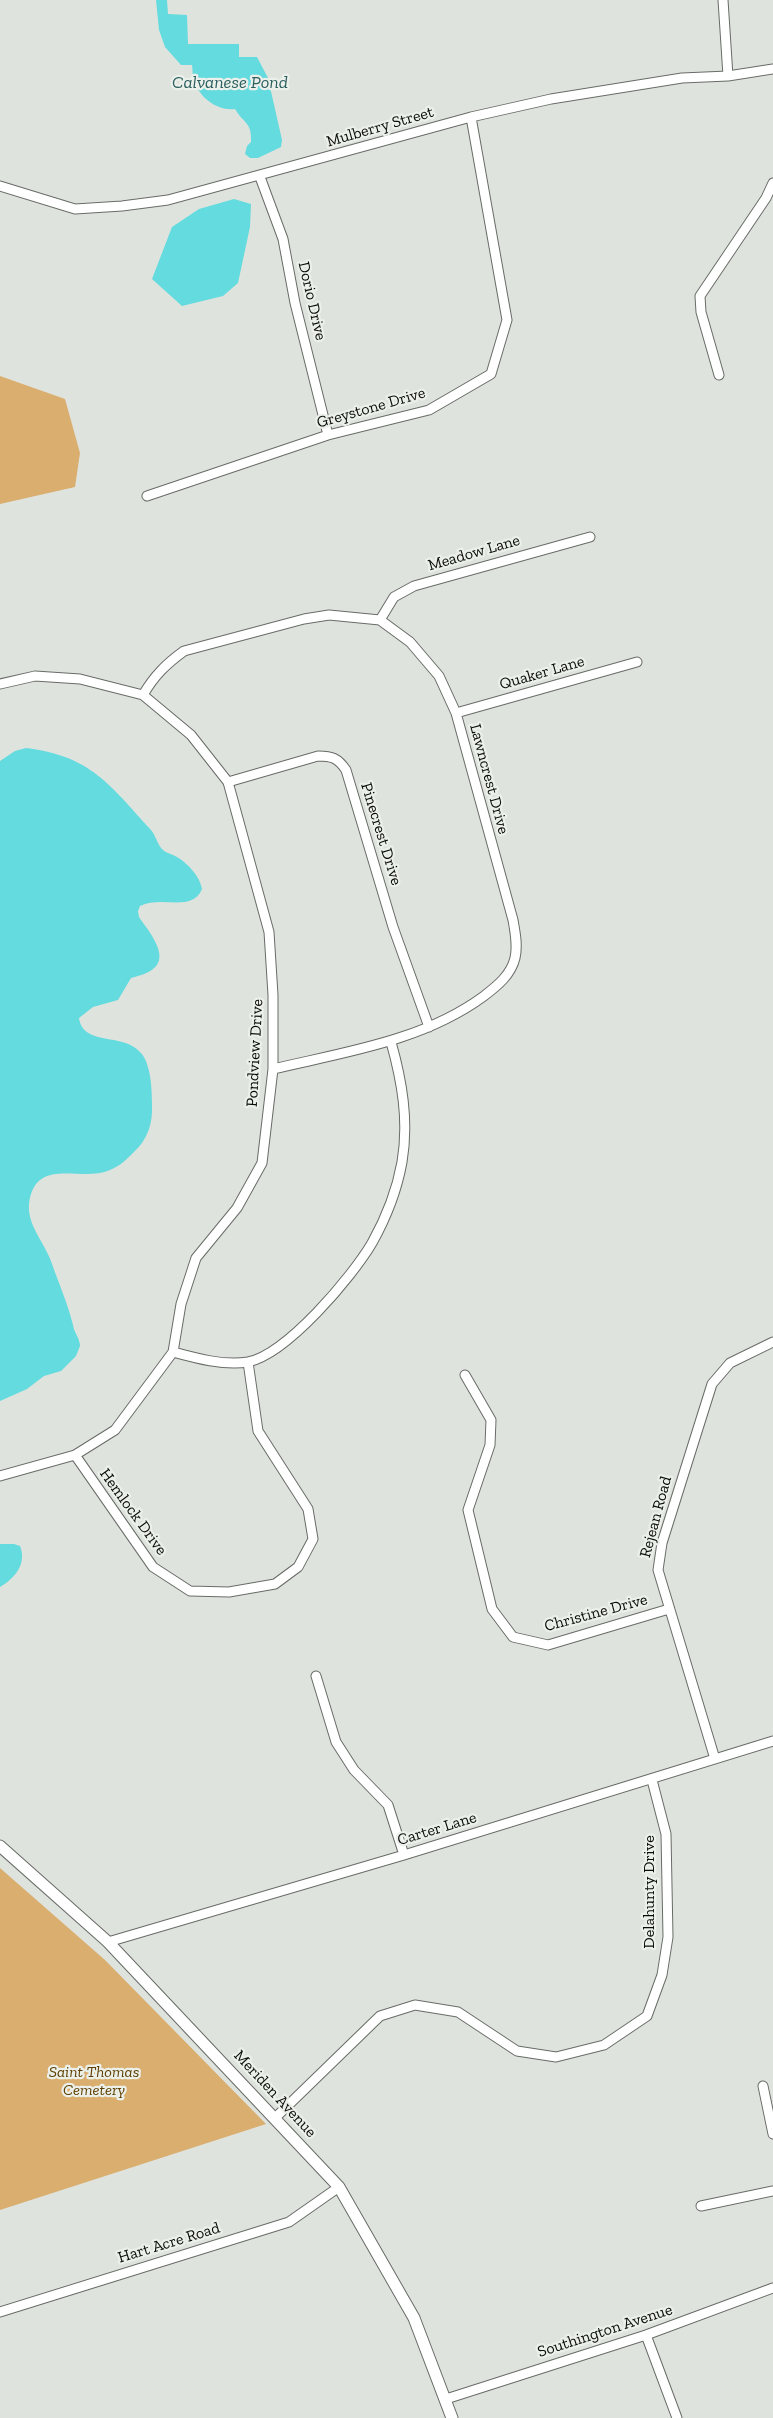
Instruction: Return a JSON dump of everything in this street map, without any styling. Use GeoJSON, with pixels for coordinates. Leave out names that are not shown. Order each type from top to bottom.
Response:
{"type":"FeatureCollection","features":[{"type":"Feature","properties":{"kind":"main road","name":"Meriden Avenue"},"geometry":{"type":"LineString","coordinates":[[0,1846],[108,1942],[276,2117],[339,2187],[414,2318],[452,2418]]}},
{"type":"Feature","properties":{"kind":"street"},"geometry":{"type":"LineString","coordinates":[[723,0],[728,76]]}},
{"type":"Feature","properties":{"kind":"street","name":"Mulberry Street"},"geometry":{"type":"LineString","coordinates":[[0,186],[75,209],[122,206],[168,200],[471,118],[561,98],[682,78],[728,76],[773,69]]}},
{"type":"Feature","properties":{"kind":"street","name":"Greystone Drive"},"geometry":{"type":"LineString","coordinates":[[147,496],[328,435],[429,410],[491,374],[507,320],[471,118]]}},
{"type":"Feature","properties":{"kind":"street","name":"Dorio Drive"},"geometry":{"type":"LineString","coordinates":[[260,176],[283,239],[295,303],[328,435]]}},
{"type":"Feature","properties":{"kind":"street"},"geometry":{"type":"LineString","coordinates":[[719,375],[701,312],[700,296],[766,198],[773,183]]}},
{"type":"Feature","properties":{"kind":"street","name":"Meadow Lane"},"geometry":{"type":"LineString","coordinates":[[380,620],[394,597],[414,586],[590,536]]}},
{"type":"Feature","properties":{"kind":"street"},"geometry":{"type":"LineString","coordinates":[[143,695],[153,678],[168,662],[184,651],[304,619],[329,615],[380,620]]}},
{"type":"Feature","properties":{"kind":"street","name":"Lawncrest Drive"},"geometry":{"type":"LineString","coordinates":[[273,1069],[391,1042],[462,1012],[499,985],[515,958],[516,939],[513,920],[456,713],[438,676],[410,642],[380,620]]}},
{"type":"Feature","properties":{"kind":"street","name":"Quaker Lane"},"geometry":{"type":"LineString","coordinates":[[456,713],[637,662]]}},
{"type":"Feature","properties":{"kind":"street","name":"Pondview Drive"},"geometry":{"type":"LineString","coordinates":[[0,684],[35,676],[80,679],[143,695],[191,735],[228,782],[269,932],[273,995],[273,1069],[262,1163],[237,1208],[196,1258],[181,1304],[173,1352],[115,1430],[74,1455],[0,1476]]}},
{"type":"Feature","properties":{"kind":"street","name":"Pinecrest Drive"},"geometry":{"type":"LineString","coordinates":[[228,782],[318,756],[331,756],[340,762],[346,770],[393,927],[429,1027]]}},
{"type":"Feature","properties":{"kind":"street"},"geometry":{"type":"LineString","coordinates":[[173,1352],[204,1361],[248,1362],[288,1342],[328,1300],[372,1244],[393,1199],[402,1161],[405,1119],[402,1084],[391,1042]]}},
{"type":"Feature","properties":{"kind":"street","name":"Rejean Road"},"geometry":{"type":"LineString","coordinates":[[714,1759],[658,1570],[662,1543],[712,1384],[730,1363],[773,1342]]}},
{"type":"Feature","properties":{"kind":"street","name":"Hemlock Drive"},"geometry":{"type":"LineString","coordinates":[[74,1455],[153,1567],[190,1592],[229,1592],[275,1584],[298,1567],[313,1539],[308,1509],[258,1431],[248,1362]]}},
{"type":"Feature","properties":{"kind":"street","name":"Christine Drive"},"geometry":{"type":"LineString","coordinates":[[465,1375],[491,1420],[490,1445],[468,1510],[492,1609],[513,1637],[548,1645],[669,1609]]}},
{"type":"Feature","properties":{"kind":"street"},"geometry":{"type":"LineString","coordinates":[[316,1676],[336,1742],[354,1770],[388,1805],[404,1855]]}},
{"type":"Feature","properties":{"kind":"street","name":"Carter Lane"},"geometry":{"type":"LineString","coordinates":[[108,1942],[404,1855],[652,1780],[773,1741]]}},
{"type":"Feature","properties":{"kind":"street","name":"Delahunty Drive"},"geometry":{"type":"LineString","coordinates":[[276,2117],[380,2016],[416,2005],[458,2012],[517,2051],[556,2057],[604,2045],[647,2016],[662,1976],[668,1937],[666,1834],[652,1780]]}},
{"type":"Feature","properties":{"kind":"street"},"geometry":{"type":"LineString","coordinates":[[763,2086],[773,2134]]}},
{"type":"Feature","properties":{"kind":"street","name":"Hart Acre Road"},"geometry":{"type":"LineString","coordinates":[[0,2312],[289,2222],[339,2187]]}},
{"type":"Feature","properties":{"kind":"street"},"geometry":{"type":"LineString","coordinates":[[701,2206],[773,2190]]}},
{"type":"Feature","properties":{"kind":"street","name":"Southington Avenue"},"geometry":{"type":"LineString","coordinates":[[446,2399],[646,2335],[773,2288]]}},
{"type":"Feature","properties":{"kind":"street"},"geometry":{"type":"LineString","coordinates":[[646,2335],[677,2418]]}},
{"type":"Feature","properties":{"kind":"green space"},"geometry":{"type":"Polygon","coordinates":[[[0,376],[65,399],[80,453],[75,487],[0,504],[0,376]]]}},
{"type":"Feature","properties":{"kind":"green space","name":"Saint Thomas Cemetery"},"geometry":{"type":"Polygon","coordinates":[[[0,1868],[105,1960],[266,2124],[0,2210],[0,1868]]]}},
{"type":"Feature","properties":{"kind":"water","name":"Calvanese Pond"},"geometry":{"type":"Polygon","coordinates":[[[156,0],[167,0],[168,14],[187,15],[188,44],[239,44],[239,57],[257,57],[268,78],[282,140],[281,147],[258,158],[250,158],[245,154],[247,146],[251,142],[249,127],[235,109],[216,106],[205,98],[194,81],[192,65],[181,65],[165,47],[159,30],[156,0]]]}},
{"type":"Feature","properties":{"kind":"water"},"geometry":{"type":"Polygon","coordinates":[[[234,199],[251,204],[250,227],[238,283],[223,296],[182,306],[152,279],[172,227],[199,209],[234,199]]]}},
{"type":"Feature","properties":{"kind":"water"},"geometry":{"type":"Polygon","coordinates":[[[26,748],[67,758],[98,775],[111,786],[151,830],[163,850],[189,866],[199,879],[202,889],[197,896],[184,902],[158,902],[140,906],[138,911],[139,917],[152,935],[159,950],[158,964],[148,972],[131,978],[118,1000],[93,1007],[79,1018],[82,1027],[88,1033],[125,1043],[141,1053],[149,1070],[151,1085],[152,1111],[149,1130],[139,1147],[126,1160],[114,1168],[98,1173],[50,1175],[40,1180],[33,1189],[29,1204],[31,1220],[49,1257],[80,1346],[76,1356],[61,1371],[44,1376],[27,1389],[0,1401],[0,761],[15,751],[26,748]]]}},
{"type":"Feature","properties":{"kind":"water"},"geometry":{"type":"Polygon","coordinates":[[[0,1544],[20,1546],[22,1559],[15,1575],[0,1587],[0,1544]]]}}]}
